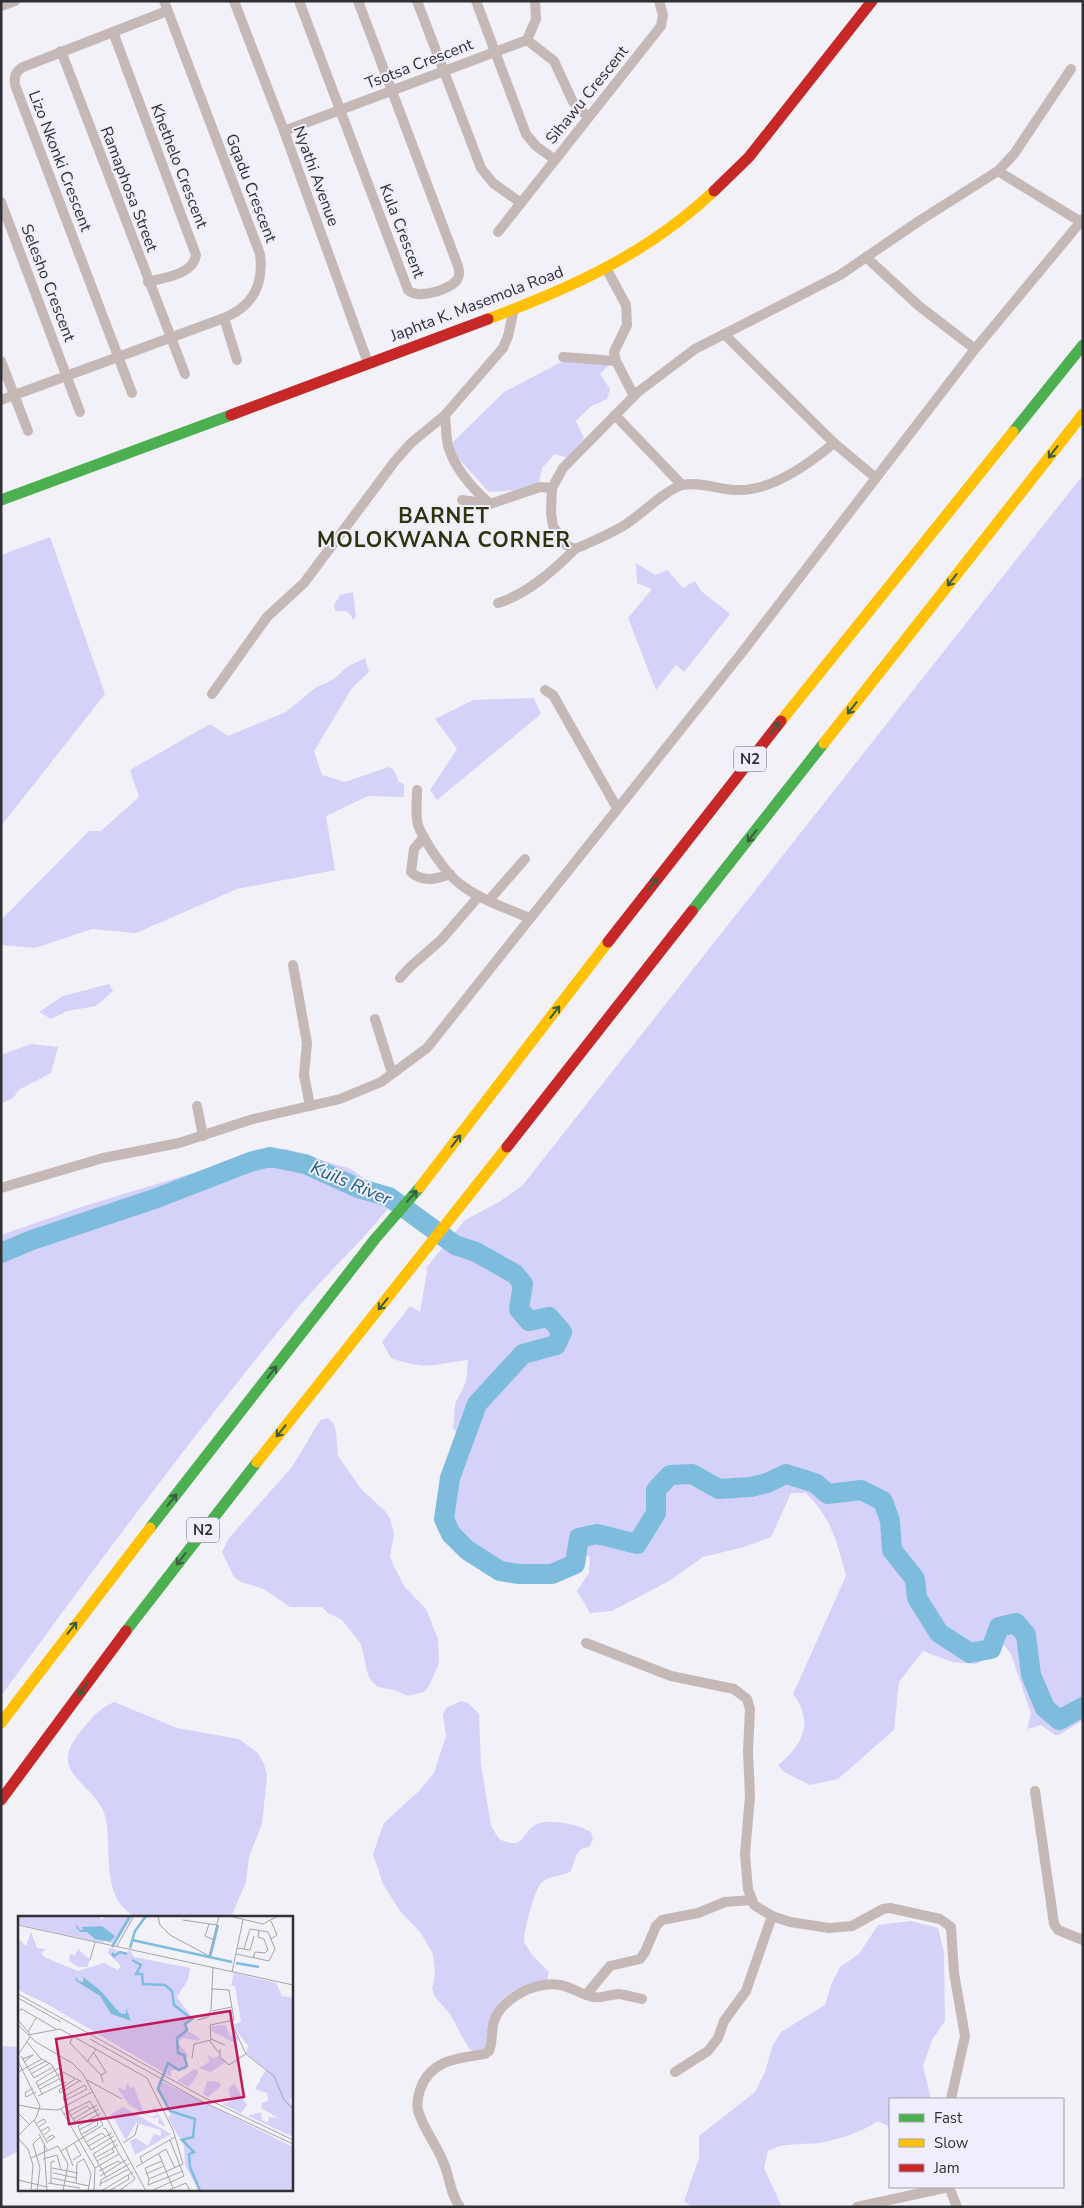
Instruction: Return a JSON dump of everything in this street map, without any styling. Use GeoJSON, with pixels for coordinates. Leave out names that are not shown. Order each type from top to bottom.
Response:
{"type":"FeatureCollection","features":[{"type":"Feature","properties":{"kind":"main road","name":"Japhta K. Masemola Road"},"geometry":{"type":"LineString","coordinates":[[1,500],[514,309],[566,289],[606,268],[661,234],[730,178],[750,157],[872,1]]}},
{"type":"Feature","properties":{"kind":"main road","name":"N2"},"geometry":{"type":"LineString","coordinates":[[1,1723],[374,1240],[426,1180],[712,807],[1083,345]]}},
{"type":"Feature","properties":{"kind":"main road","name":"N2"},"geometry":{"type":"LineString","coordinates":[[1,1800],[238,1485],[460,1207],[1083,414]]}},
{"type":"Feature","properties":{"kind":"street"},"geometry":{"type":"LineString","coordinates":[[1,6],[15,1]]}},
{"type":"Feature","properties":{"kind":"street","name":"Nyathi Avenue"},"geometry":{"type":"LineString","coordinates":[[234,1],[284,131],[368,363]]}},
{"type":"Feature","properties":{"kind":"street"},"geometry":{"type":"LineString","coordinates":[[299,1],[340,110]]}},
{"type":"Feature","properties":{"kind":"street"},"geometry":{"type":"LineString","coordinates":[[358,1],[391,91]]}},
{"type":"Feature","properties":{"kind":"street"},"geometry":{"type":"LineString","coordinates":[[417,1],[481,168],[493,183],[521,203]]}},
{"type":"Feature","properties":{"kind":"street"},"geometry":{"type":"LineString","coordinates":[[476,1],[526,134],[536,146],[554,159]]}},
{"type":"Feature","properties":{"kind":"street"},"geometry":{"type":"LineString","coordinates":[[535,1],[536,19],[527,40],[554,61],[573,102],[588,117]]}},
{"type":"Feature","properties":{"kind":"street","name":"Sihawu Crescent"},"geometry":{"type":"LineString","coordinates":[[498,232],[661,26],[663,15],[659,1]]}},
{"type":"Feature","properties":{"kind":"street","name":"Lizo Nkonki Crescent"},"geometry":{"type":"LineString","coordinates":[[118,356],[15,85],[16,71],[61,51],[113,32],[166,6]]}},
{"type":"Feature","properties":{"kind":"street","name":"Gqadu Crescent"},"geometry":{"type":"LineString","coordinates":[[1,400],[237,313],[248,304],[255,294],[260,279],[260,254],[166,6]]}},
{"type":"Feature","properties":{"kind":"street","name":"Khethelo Crescent"},"geometry":{"type":"LineString","coordinates":[[113,32],[196,255],[195,261],[188,270],[148,282]]}},
{"type":"Feature","properties":{"kind":"street","name":"Tsotsa Crescent"},"geometry":{"type":"LineString","coordinates":[[284,131],[527,40]]}},
{"type":"Feature","properties":{"kind":"street","name":"Ramaphosa Street"},"geometry":{"type":"LineString","coordinates":[[61,51],[169,337]]}},
{"type":"Feature","properties":{"kind":"street"},"geometry":{"type":"LineString","coordinates":[[575,549],[566,545],[553,526],[551,513],[552,488],[563,468],[634,396],[682,358],[724,334],[840,275],[998,172],[1014,154],[1071,69]]}},
{"type":"Feature","properties":{"kind":"street","name":"Kula Crescent"},"geometry":{"type":"LineString","coordinates":[[340,110],[408,290],[415,295],[424,295],[455,283],[458,278],[458,266],[391,91]]}},
{"type":"Feature","properties":{"kind":"street"},"geometry":{"type":"LineString","coordinates":[[1,1188],[103,1158],[203,1136],[253,1119],[340,1099],[381,1082],[427,1048],[740,655],[976,349],[1082,220],[998,172]]}},
{"type":"Feature","properties":{"kind":"street","name":"Selesho Crescent"},"geometry":{"type":"LineString","coordinates":[[1,202],[68,375]]}},
{"type":"Feature","properties":{"kind":"street"},"geometry":{"type":"LineString","coordinates":[[866,257],[920,306],[976,349]]}},
{"type":"Feature","properties":{"kind":"street"},"geometry":{"type":"LineString","coordinates":[[606,268],[626,305],[627,325],[614,348],[616,361],[634,396]]}},
{"type":"Feature","properties":{"kind":"street"},"geometry":{"type":"LineString","coordinates":[[212,694],[267,617],[304,583],[395,461],[411,443],[445,414],[503,348],[514,309]]}},
{"type":"Feature","properties":{"kind":"street"},"geometry":{"type":"LineString","coordinates":[[224,318],[237,360]]}},
{"type":"Feature","properties":{"kind":"street"},"geometry":{"type":"LineString","coordinates":[[724,334],[834,443],[876,478]]}},
{"type":"Feature","properties":{"kind":"street"},"geometry":{"type":"LineString","coordinates":[[169,337],[185,374]]}},
{"type":"Feature","properties":{"kind":"street"},"geometry":{"type":"LineString","coordinates":[[118,356],[132,393]]}},
{"type":"Feature","properties":{"kind":"street"},"geometry":{"type":"LineString","coordinates":[[564,357],[616,361]]}},
{"type":"Feature","properties":{"kind":"street"},"geometry":{"type":"LineString","coordinates":[[1,361],[28,431]]}},
{"type":"Feature","properties":{"kind":"street"},"geometry":{"type":"LineString","coordinates":[[68,375],[80,412]]}},
{"type":"Feature","properties":{"kind":"street"},"geometry":{"type":"LineString","coordinates":[[445,414],[448,444],[452,455],[478,493],[490,504]]}},
{"type":"Feature","properties":{"kind":"street"},"geometry":{"type":"LineString","coordinates":[[615,415],[682,485]]}},
{"type":"Feature","properties":{"kind":"street"},"geometry":{"type":"LineString","coordinates":[[498,603],[520,594],[558,566],[575,549],[622,527],[650,508],[663,496],[682,485],[749,490],[782,478],[806,466],[834,443]]}},
{"type":"Feature","properties":{"kind":"street"},"geometry":{"type":"LineString","coordinates":[[462,500],[490,504],[526,490],[540,487],[552,488]]}},
{"type":"Feature","properties":{"kind":"street"},"geometry":{"type":"LineString","coordinates":[[545,690],[553,695],[617,808]]}},
{"type":"Feature","properties":{"kind":"street"},"geometry":{"type":"LineString","coordinates":[[417,790],[418,823],[424,837],[458,884],[529,918]]}},
{"type":"Feature","properties":{"kind":"street"},"geometry":{"type":"LineString","coordinates":[[424,837],[414,849],[411,872],[417,877],[426,880],[450,874]]}},
{"type":"Feature","properties":{"kind":"street"},"geometry":{"type":"LineString","coordinates":[[400,978],[525,859]]}},
{"type":"Feature","properties":{"kind":"street"},"geometry":{"type":"LineString","coordinates":[[293,966],[307,1043],[304,1075],[310,1106]]}},
{"type":"Feature","properties":{"kind":"street"},"geometry":{"type":"LineString","coordinates":[[375,1019],[392,1074]]}},
{"type":"Feature","properties":{"kind":"street"},"geometry":{"type":"LineString","coordinates":[[197,1106],[203,1136]]}},
{"type":"Feature","properties":{"kind":"street"},"geometry":{"type":"LineString","coordinates":[[586,1643],[671,1676],[734,1689],[748,1698],[750,1709],[748,1751],[750,1796],[745,1854],[750,1900],[762,1912],[790,1922],[828,1928],[852,1926],[883,1909],[890,1908],[940,1919],[948,1923],[953,1933],[954,1973],[965,2036],[951,2098]]}},
{"type":"Feature","properties":{"kind":"street"},"geometry":{"type":"LineString","coordinates":[[1035,1791],[1054,1924],[1058,1930],[1083,1940]]}},
{"type":"Feature","properties":{"kind":"street"},"geometry":{"type":"LineString","coordinates":[[586,1995],[610,1966],[640,1959],[656,1926],[662,1920],[698,1913],[725,1902],[750,1900]]}},
{"type":"Feature","properties":{"kind":"street"},"geometry":{"type":"LineString","coordinates":[[675,2072],[708,2051],[718,2038],[724,2020],[746,1991],[772,1916]]}},
{"type":"Feature","properties":{"kind":"street"},"geometry":{"type":"LineString","coordinates":[[460,2207],[454,2196],[444,2164],[419,2115],[416,2099],[433,2068],[450,2060],[485,2054],[489,2051],[495,2021],[510,1999],[550,1984],[563,1985],[586,1995],[604,1997],[618,1994],[642,1999]]}},
{"type":"Feature","properties":{"kind":"street"},"geometry":{"type":"LineString","coordinates":[[857,2207],[944,2188]]}},
{"type":"Feature","properties":{"kind":"street"},"geometry":{"type":"LineString","coordinates":[[949,2188],[957,2207]]}},
{"type":"Feature","properties":{"kind":"shaded area"},"geometry":{"type":"Polygon","coordinates":[[[565,360],[609,365],[600,374],[610,389],[607,399],[590,407],[576,421],[584,438],[568,458],[555,454],[542,468],[539,483],[515,490],[489,492],[448,447],[504,392],[565,360]]]}},
{"type":"Feature","properties":{"kind":"shaded area"},"geometry":{"type":"Polygon","coordinates":[[[1083,475],[1083,1720],[1059,1735],[1055,1735],[1041,1725],[1027,1729],[1031,1714],[1011,1654],[1003,1644],[977,1664],[952,1662],[923,1651],[899,1682],[894,1730],[838,1779],[810,1785],[784,1772],[778,1765],[800,1741],[804,1723],[803,1714],[793,1694],[846,1576],[828,1522],[806,1493],[791,1493],[771,1537],[744,1547],[703,1557],[669,1581],[612,1611],[590,1613],[577,1591],[589,1573],[590,1557],[578,1550],[575,1564],[563,1570],[551,1574],[526,1575],[492,1566],[472,1553],[451,1533],[446,1525],[444,1507],[450,1477],[464,1440],[453,1428],[455,1404],[466,1382],[468,1360],[430,1365],[403,1362],[391,1358],[382,1342],[410,1306],[420,1312],[427,1272],[426,1268],[465,1220],[499,1202],[523,1185],[1083,475]]]}},
{"type":"Feature","properties":{"kind":"shaded area"},"geometry":{"type":"Polygon","coordinates":[[[50,537],[105,694],[1,826],[1,555],[50,537]]]}},
{"type":"Feature","properties":{"kind":"shaded area"},"geometry":{"type":"Polygon","coordinates":[[[636,563],[655,575],[667,570],[683,588],[695,581],[701,591],[730,614],[684,672],[676,665],[656,690],[628,618],[652,589],[637,583],[636,563]]]}},
{"type":"Feature","properties":{"kind":"shaded area"},"geometry":{"type":"Polygon","coordinates":[[[353,592],[356,617],[352,620],[352,616],[346,611],[335,611],[334,605],[340,595],[353,592]]]}},
{"type":"Feature","properties":{"kind":"shaded area"},"geometry":{"type":"Polygon","coordinates":[[[365,658],[369,672],[352,688],[314,751],[322,775],[345,782],[389,767],[394,770],[399,782],[404,784],[404,797],[368,796],[326,816],[335,870],[237,889],[136,933],[92,929],[35,948],[1,945],[1,920],[89,831],[101,831],[139,797],[130,770],[210,724],[228,736],[286,712],[315,688],[334,679],[347,667],[365,658]]]}},
{"type":"Feature","properties":{"kind":"shaded area"},"geometry":{"type":"Polygon","coordinates":[[[534,698],[541,714],[437,800],[430,790],[457,749],[435,719],[473,700],[534,698]]]}},
{"type":"Feature","properties":{"kind":"shaded area"},"geometry":{"type":"Polygon","coordinates":[[[109,984],[113,991],[96,1006],[67,1011],[51,1019],[39,1012],[63,996],[109,984]]]}},
{"type":"Feature","properties":{"kind":"shaded area"},"geometry":{"type":"Polygon","coordinates":[[[31,1044],[58,1047],[51,1073],[20,1089],[13,1098],[1,1104],[1,1055],[31,1044]]]}},
{"type":"Feature","properties":{"kind":"shaded area"},"geometry":{"type":"Polygon","coordinates":[[[286,1149],[351,1169],[377,1188],[389,1207],[295,1311],[219,1406],[1,1696],[1,1235],[84,1206],[223,1164],[254,1150],[286,1149]]]}},
{"type":"Feature","properties":{"kind":"shaded area"},"geometry":{"type":"Polygon","coordinates":[[[328,1418],[334,1424],[338,1456],[362,1490],[390,1518],[394,1533],[390,1557],[404,1586],[426,1609],[438,1639],[439,1663],[429,1686],[424,1692],[408,1696],[394,1690],[378,1687],[368,1675],[361,1644],[342,1620],[328,1613],[322,1607],[290,1607],[264,1589],[241,1582],[234,1577],[222,1552],[229,1538],[292,1467],[321,1420],[328,1418]]]}},
{"type":"Feature","properties":{"kind":"shaded area"},"geometry":{"type":"Polygon","coordinates":[[[461,1701],[468,1703],[479,1714],[481,1764],[491,1826],[499,1839],[514,1843],[519,1842],[532,1827],[543,1822],[550,1822],[565,1823],[586,1829],[591,1832],[593,1840],[589,1847],[581,1849],[576,1855],[571,1871],[548,1878],[542,1882],[533,1901],[524,1942],[532,1955],[549,1972],[547,1980],[515,1990],[502,1999],[494,2013],[484,2051],[476,2052],[469,2049],[450,2014],[435,1997],[432,1989],[435,1973],[433,1954],[421,1933],[400,1911],[383,1884],[373,1854],[384,1823],[419,1791],[434,1773],[446,1736],[443,1715],[446,1708],[461,1701]]]}},
{"type":"Feature","properties":{"kind":"shaded area"},"geometry":{"type":"Polygon","coordinates":[[[114,1702],[177,1728],[239,1739],[258,1753],[264,1764],[267,1776],[262,1824],[249,1857],[246,1882],[231,1916],[135,1916],[122,1906],[116,1896],[110,1872],[106,1820],[94,1796],[70,1769],[68,1759],[71,1746],[81,1731],[92,1718],[114,1702]]]}},
{"type":"Feature","properties":{"kind":"shaded area"},"geometry":{"type":"Polygon","coordinates":[[[911,1921],[938,1928],[944,1952],[945,2021],[932,2040],[923,2066],[931,2098],[889,2098],[889,2126],[878,2121],[857,2132],[834,2140],[780,2146],[768,2151],[764,2168],[782,2207],[692,2207],[684,2201],[699,2158],[699,2136],[755,2092],[765,2072],[772,2047],[781,2032],[825,2005],[831,1985],[840,1967],[859,1954],[878,1925],[911,1921]]]}},
{"type":"Feature","properties":{"kind":"shaded area"},"geometry":{"type":"Polygon","coordinates":[[[1,2046],[18,2047],[18,2152],[1,2160],[1,2046]]]}},
{"type":"Feature","properties":{"kind":"waterway","name":"Kuils River"},"geometry":{"type":"LineString","coordinates":[[1,1253],[32,1240],[157,1198],[250,1162],[270,1157],[305,1164],[358,1188],[389,1197],[455,1245],[476,1252],[515,1274],[523,1284],[519,1309],[529,1321],[549,1317],[562,1332],[556,1345],[523,1354],[477,1404],[450,1478],[444,1519],[451,1534],[467,1550],[500,1571],[519,1574],[552,1574],[575,1564],[579,1538],[597,1534],[637,1544],[656,1513],[656,1490],[670,1475],[692,1474],[719,1489],[751,1487],[767,1483],[786,1474],[815,1483],[828,1494],[861,1490],[883,1501],[890,1521],[892,1550],[915,1579],[917,1598],[939,1633],[970,1653],[991,1649],[999,1627],[1016,1623],[1026,1635],[1031,1675],[1045,1708],[1059,1720],[1083,1707]]}},
{"type":"Feature","properties":{"kind":"traffic: fast"},"geometry":{"type":"LineString","coordinates":[[1013,432],[1083,345]]}},
{"type":"Feature","properties":{"kind":"traffic: fast"},"geometry":{"type":"LineString","coordinates":[[1,500],[231,415]]}},
{"type":"Feature","properties":{"kind":"traffic: fast"},"geometry":{"type":"LineString","coordinates":[[692,911],[824,743]]}},
{"type":"Feature","properties":{"kind":"traffic: fast"},"geometry":{"type":"LineString","coordinates":[[150,1528],[375,1239],[420,1187]]}},
{"type":"Feature","properties":{"kind":"traffic: fast"},"geometry":{"type":"LineString","coordinates":[[126,1631],[257,1462]]}},
{"type":"Feature","properties":{"kind":"traffic: slow"},"geometry":{"type":"LineString","coordinates":[[488,319],[549,295],[608,267],[663,233],[714,191]]}},
{"type":"Feature","properties":{"kind":"traffic: slow"},"geometry":{"type":"LineString","coordinates":[[824,743],[1083,414]]}},
{"type":"Feature","properties":{"kind":"traffic: slow"},"geometry":{"type":"LineString","coordinates":[[781,721],[1013,432]]}},
{"type":"Feature","properties":{"kind":"traffic: slow"},"geometry":{"type":"LineString","coordinates":[[420,1187],[608,942]]}},
{"type":"Feature","properties":{"kind":"traffic: slow"},"geometry":{"type":"LineString","coordinates":[[257,1462],[507,1147]]}},
{"type":"Feature","properties":{"kind":"traffic: slow"},"geometry":{"type":"LineString","coordinates":[[1,1723],[150,1528]]}},
{"type":"Feature","properties":{"kind":"traffic: jam"},"geometry":{"type":"LineString","coordinates":[[714,191],[749,157],[872,1]]}},
{"type":"Feature","properties":{"kind":"traffic: jam"},"geometry":{"type":"LineString","coordinates":[[231,415],[488,319]]}},
{"type":"Feature","properties":{"kind":"traffic: jam"},"geometry":{"type":"LineString","coordinates":[[608,942],[781,721]]}},
{"type":"Feature","properties":{"kind":"traffic: jam"},"geometry":{"type":"LineString","coordinates":[[507,1147],[692,911]]}},
{"type":"Feature","properties":{"kind":"traffic: jam"},"geometry":{"type":"LineString","coordinates":[[1,1800],[126,1631]]}},
{"type":"Feature","properties":{"kind":"district","name":"BARNET MOLOKWANA CORNER"},"geometry":{"type":"Point","coordinates":[444,528]}}]}
